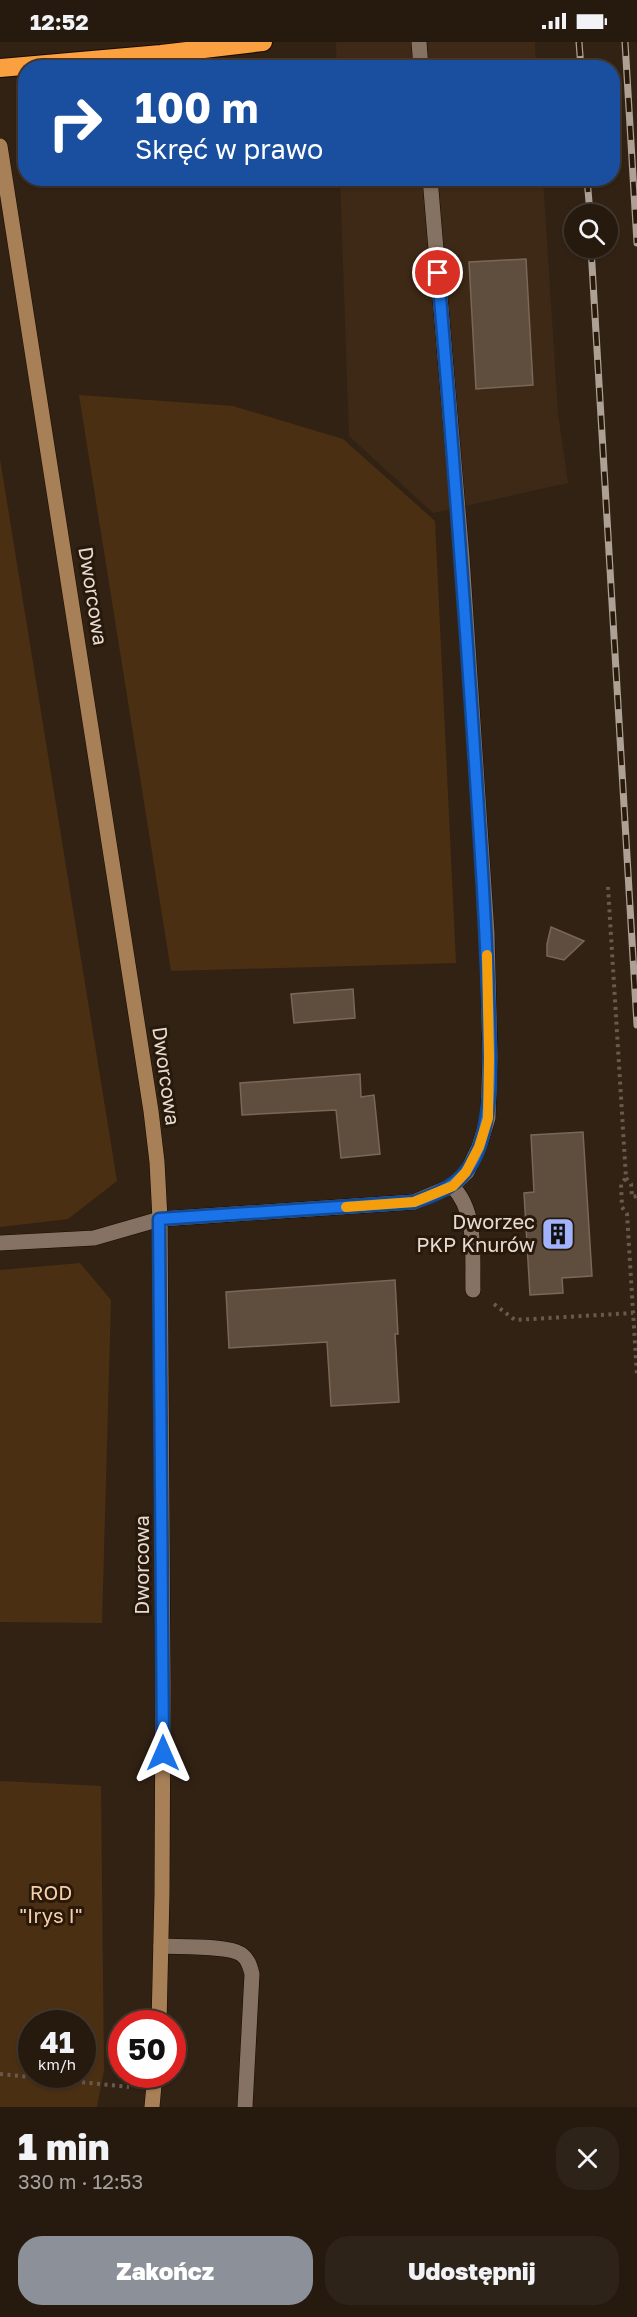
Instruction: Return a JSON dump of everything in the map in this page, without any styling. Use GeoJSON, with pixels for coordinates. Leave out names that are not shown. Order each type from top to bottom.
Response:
{"type":"FeatureCollection","features":[{"type":"Feature","properties":{"kind":"highway"},"geometry":{"type":"LineString","coordinates":[[92,60],[264,42]]}},
{"type":"Feature","properties":{"kind":"highway"},"geometry":{"type":"LineString","coordinates":[[0,68],[18,66]]}},
{"type":"Feature","properties":{"kind":"main road","name":"Dworcowa"},"geometry":{"type":"LineString","coordinates":[[0,146],[151,1112],[159,1219],[163,1563],[159,2010]]}},
{"type":"Feature","properties":{"kind":"main road"},"geometry":{"type":"LineString","coordinates":[[152,2107],[154,2088]]}},
{"type":"Feature","properties":{"kind":"lane"},"geometry":{"type":"LineString","coordinates":[[419,42],[420,60]]}},
{"type":"Feature","properties":{"kind":"lane"},"geometry":{"type":"LineString","coordinates":[[0,1243],[94,1238],[159,1219],[414,1202],[453,1186],[466,1172],[479,1147],[488,1118],[487,933],[462,569],[431,186]]}},
{"type":"Feature","properties":{"kind":"lane"},"geometry":{"type":"LineString","coordinates":[[453,1186],[467,1207],[470,1222],[473,1290]]}},
{"type":"Feature","properties":{"kind":"lane"},"geometry":{"type":"LineString","coordinates":[[161,1946],[230,1950],[242,1954],[249,1962],[252,1974],[245,2107]]}},
{"type":"Feature","properties":{"kind":"path"},"geometry":{"type":"LineString","coordinates":[[608,887],[626,1178],[631,1184],[632,1197],[637,1196]]}},
{"type":"Feature","properties":{"kind":"path"},"geometry":{"type":"LineString","coordinates":[[626,1178],[621,1184],[622,1207],[627,1214],[637,1376]]}},
{"type":"Feature","properties":{"kind":"path"},"geometry":{"type":"LineString","coordinates":[[473,1290],[515,1320],[633,1313]]}},
{"type":"Feature","properties":{"kind":"path"},"geometry":{"type":"LineString","coordinates":[[0,2074],[154,2091]]}},
{"type":"Feature","properties":{"kind":"shaded area"},"geometry":{"type":"Polygon","coordinates":[[[336,42],[535,42],[536,60],[337,60],[336,42]]]}},
{"type":"Feature","properties":{"kind":"shaded area"},"geometry":{"type":"Polygon","coordinates":[[[340,186],[543,186],[558,413],[568,483],[433,513],[349,436],[340,186]]]}},
{"type":"Feature","properties":{"kind":"green space"},"geometry":{"type":"Polygon","coordinates":[[[79,395],[233,406],[343,439],[435,521],[456,963],[171,971],[79,395]]]}},
{"type":"Feature","properties":{"kind":"green space"},"geometry":{"type":"Polygon","coordinates":[[[0,459],[117,1181],[68,1219],[0,1227],[0,459]]]}},
{"type":"Feature","properties":{"kind":"green space"},"geometry":{"type":"Polygon","coordinates":[[[80,1263],[111,1300],[102,1623],[0,1622],[0,1270],[80,1263]]]}},
{"type":"Feature","properties":{"kind":"green space","name":"ROD \"Irys I\""},"geometry":{"type":"Polygon","coordinates":[[[0,1781],[101,1786],[104,2070],[97,2107],[0,2107],[0,1781]]]}},
{"type":"Feature","properties":{"kind":"building"},"geometry":{"type":"Polygon","coordinates":[[[526,259],[533,385],[476,389],[469,262],[526,259]]]}},
{"type":"Feature","properties":{"kind":"building"},"geometry":{"type":"Polygon","coordinates":[[[551,927],[584,941],[564,960],[547,956],[551,927]]]}},
{"type":"Feature","properties":{"kind":"building"},"geometry":{"type":"Polygon","coordinates":[[[353,989],[355,1018],[294,1023],[291,994],[353,989]]]}},
{"type":"Feature","properties":{"kind":"building"},"geometry":{"type":"Polygon","coordinates":[[[360,1074],[361,1097],[374,1095],[380,1154],[341,1158],[336,1110],[242,1115],[240,1083],[360,1074]]]}},
{"type":"Feature","properties":{"kind":"building","name":"Dworzec PKP Knurów"},"geometry":{"type":"Polygon","coordinates":[[[583,1132],[592,1276],[562,1278],[563,1293],[530,1295],[524,1193],[534,1192],[531,1135],[583,1132]]]}},
{"type":"Feature","properties":{"kind":"building"},"geometry":{"type":"Polygon","coordinates":[[[395,1280],[399,1402],[331,1406],[327,1342],[229,1348],[226,1292],[395,1280]]]}},
{"type":"Feature","properties":{"kind":"railway"},"geometry":{"type":"LineString","coordinates":[[579,42],[580,60]]}},
{"type":"Feature","properties":{"kind":"railway"},"geometry":{"type":"LineString","coordinates":[[625,42],[637,243]]}},
{"type":"Feature","properties":{"kind":"railway"},"geometry":{"type":"LineString","coordinates":[[588,186],[589,204]]}},
{"type":"Feature","properties":{"kind":"railway"},"geometry":{"type":"LineString","coordinates":[[592,258],[637,1025]]}},
{"type":"Feature","properties":{"kind":"slow traffic"},"geometry":{"type":"LineString","coordinates":[[346,1207],[414,1202],[434,1196],[453,1186],[466,1172],[479,1147],[488,1118],[487,955]]}},
{"type":"Feature","properties":{"kind":"place","name":"Dworzec PKP Knurów"},"geometry":{"type":"Point","coordinates":[558,1234]}},
{"type":"Feature","properties":{"kind":"route"},"geometry":{"type":"LineString","coordinates":[[163,1753],[159,1219],[414,1202],[434,1196],[453,1186],[466,1172],[479,1147],[488,1118],[487,933],[462,557],[438,273]]}}]}
